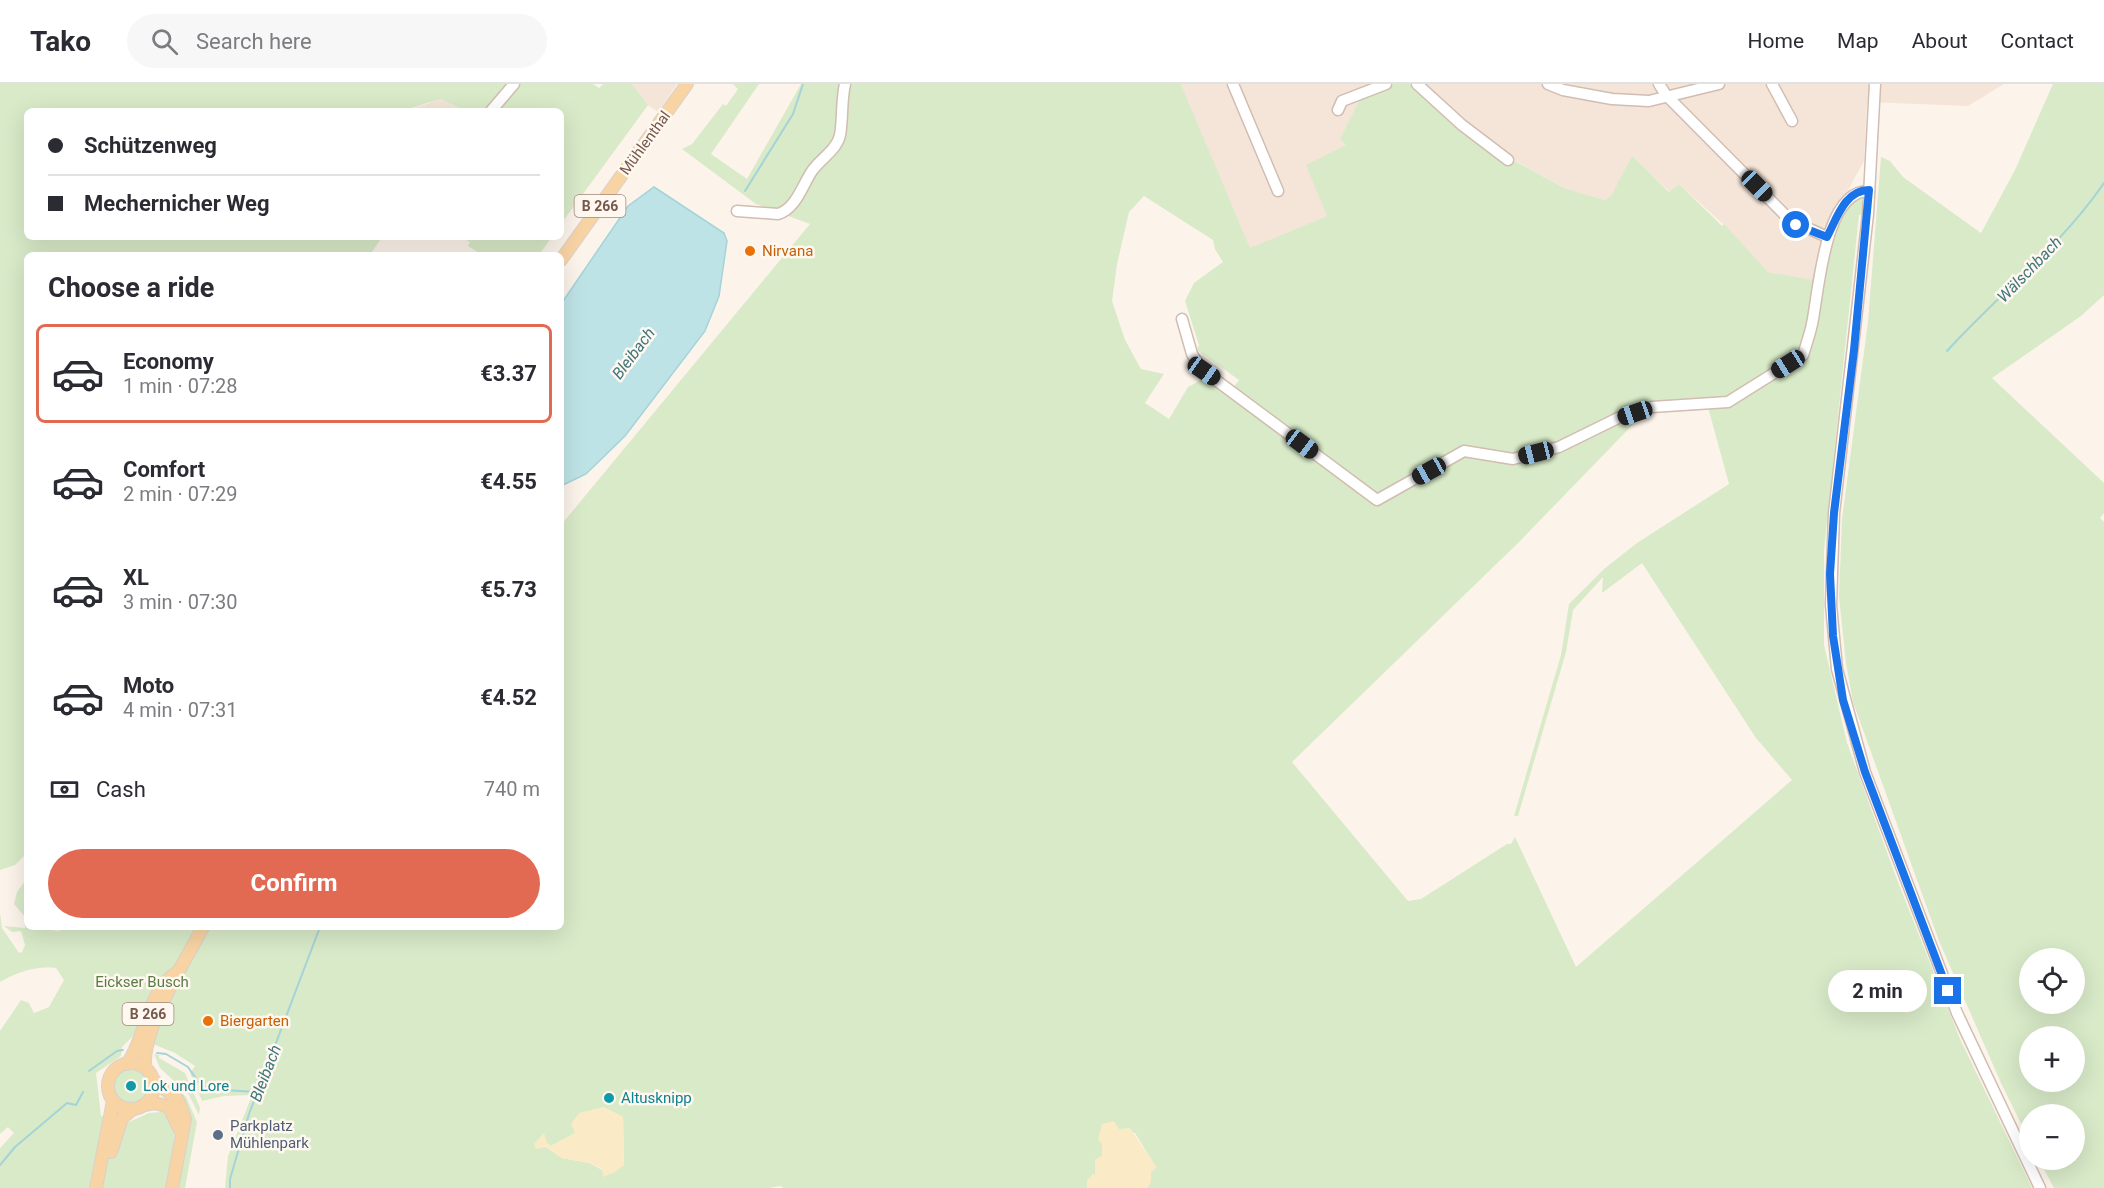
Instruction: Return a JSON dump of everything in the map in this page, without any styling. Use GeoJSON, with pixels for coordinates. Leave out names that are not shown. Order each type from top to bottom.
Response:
{"type":"FeatureCollection","features":[{"type":"Feature","properties":{"kind":"main road","name":"Mühlenthal"},"geometry":{"type":"LineString","coordinates":[[564,256],[687,84]]}},
{"type":"Feature","properties":{"kind":"main road","name":"B 266"},"geometry":{"type":"LineString","coordinates":[[148,1073],[146,1045],[178,971],[201,930]]}},
{"type":"Feature","properties":{"kind":"main road","name":"B 266"},"geometry":{"type":"LineString","coordinates":[[126,1064],[168,977],[178,971]]}},
{"type":"Feature","properties":{"kind":"main road"},"geometry":{"type":"LineString","coordinates":[[96,1188],[112,1115],[113,1101],[108,1088],[110,1075],[126,1064],[148,1073],[178,1100],[185,1119],[171,1188]]}},
{"type":"Feature","properties":{"kind":"main road"},"geometry":{"type":"LineString","coordinates":[[103,1188],[120,1122],[153,1090],[148,1073]]}},
{"type":"Feature","properties":{"kind":"main road"},"geometry":{"type":"LineString","coordinates":[[113,1101],[122,1107],[138,1107],[155,1103],[169,1107],[178,1121],[181,1137]]}},
{"type":"Feature","properties":{"kind":"street"},"geometry":{"type":"LineString","coordinates":[[494,108],[514,84]]}},
{"type":"Feature","properties":{"kind":"street"},"geometry":{"type":"LineString","coordinates":[[737,212],[783,213],[799,195],[812,171],[840,136],[840,104],[845,84]]}},
{"type":"Feature","properties":{"kind":"street"},"geometry":{"type":"LineString","coordinates":[[1233,84],[1278,192]]}},
{"type":"Feature","properties":{"kind":"street"},"geometry":{"type":"LineString","coordinates":[[1338,110],[1342,101],[1386,84]]}},
{"type":"Feature","properties":{"kind":"street"},"geometry":{"type":"LineString","coordinates":[[1418,84],[1462,125],[1508,160]]}},
{"type":"Feature","properties":{"kind":"street"},"geometry":{"type":"LineString","coordinates":[[1548,84],[1563,90],[1612,99],[1649,101],[1666,95],[1719,84]]}},
{"type":"Feature","properties":{"kind":"street"},"geometry":{"type":"LineString","coordinates":[[1659,84],[1666,95],[1790,220],[1827,237]]}},
{"type":"Feature","properties":{"kind":"street"},"geometry":{"type":"LineString","coordinates":[[1772,84],[1792,122]]}},
{"type":"Feature","properties":{"kind":"street"},"geometry":{"type":"LineString","coordinates":[[1875,84],[1869,190],[1854,350],[1834,513],[1831,605],[1837,669],[1865,772],[1957,1013],[1986,1080],[2040,1187]]}},
{"type":"Feature","properties":{"kind":"street"},"geometry":{"type":"LineString","coordinates":[[1182,319],[1192,354],[1201,369],[1377,500],[1464,451],[1513,459],[1559,447],[1618,418],[1652,407],[1728,402],[1803,355],[1812,326],[1827,237],[1850,196],[1861,190],[1869,190]]}},
{"type":"Feature","properties":{"kind":"shaded area"},"geometry":{"type":"Polygon","coordinates":[[[632,84],[677,84],[658,112],[648,105],[632,84]]]}},
{"type":"Feature","properties":{"kind":"shaded area"},"geometry":{"type":"Polygon","coordinates":[[[1181,84],[1394,84],[1367,94],[1346,145],[1327,216],[1250,249],[1181,84]]]}},
{"type":"Feature","properties":{"kind":"shaded area"},"geometry":{"type":"Polygon","coordinates":[[[1412,84],[2004,84],[1968,106],[1867,102],[1864,161],[1821,239],[1812,281],[1768,272],[1724,225],[1679,184],[1670,192],[1632,157],[1611,197],[1605,200],[1564,188],[1512,159],[1511,166],[1465,132],[1412,84]]]}},
{"type":"Feature","properties":{"kind":"shaded area"},"geometry":{"type":"Polygon","coordinates":[[[440,99],[460,108],[413,108],[440,99]]]}},
{"type":"Feature","properties":{"kind":"green space"},"geometry":{"type":"Polygon","coordinates":[[[0,84],[511,84],[490,108],[460,108],[440,99],[412,108],[24,108],[24,240],[380,240],[372,252],[24,252],[24,856],[15,865],[0,870],[0,84]]]}},
{"type":"Feature","properties":{"kind":"green space"},"geometry":{"type":"Polygon","coordinates":[[[517,84],[593,84],[599,88],[603,84],[632,84],[648,105],[564,220],[564,108],[496,108],[517,84]]]}},
{"type":"Feature","properties":{"kind":"green space","name":"Eickser Busch"},"geometry":{"type":"Polygon","coordinates":[[[733,84],[759,84],[711,154],[747,179],[801,84],[1181,84],[1250,248],[1327,216],[1306,165],[1346,145],[1340,139],[1360,99],[1394,84],[1412,84],[1465,132],[1510,165],[1511,159],[1564,188],[1605,200],[1611,196],[1632,156],[1669,192],[1679,184],[1722,226],[1724,224],[1768,272],[1812,280],[1821,239],[1829,244],[1852,201],[1861,199],[1864,204],[1864,214],[1859,215],[1824,550],[1824,645],[1847,743],[1896,877],[1960,1039],[2019,1161],[2019,1170],[2023,1170],[2032,1188],[1147,1188],[1151,1181],[1151,1172],[1156,1167],[1135,1133],[1119,1129],[1102,1144],[1102,1156],[1095,1160],[1095,1176],[1087,1180],[1087,1188],[783,1188],[781,1186],[769,1188],[225,1188],[228,1156],[252,1095],[224,1096],[202,1101],[190,1073],[195,1066],[175,1053],[133,1036],[122,1047],[121,1056],[96,1073],[101,1116],[129,1122],[149,1113],[161,1112],[163,1109],[174,1125],[175,1142],[166,1188],[0,1188],[0,1148],[14,1133],[8,1127],[0,1134],[0,1031],[21,1000],[29,1003],[34,1013],[49,1007],[64,980],[56,968],[41,968],[13,975],[0,982],[0,913],[2,928],[19,953],[25,945],[21,931],[12,932],[4,926],[24,928],[24,930],[59,931],[564,930],[564,521],[810,224],[756,204],[682,149],[692,144],[723,104],[726,106],[738,89],[733,84]],[[1144,196],[1129,212],[1117,264],[1112,301],[1125,340],[1141,369],[1164,374],[1145,403],[1169,419],[1188,387],[1208,376],[1233,388],[1239,380],[1197,350],[1199,345],[1185,301],[1194,283],[1223,262],[1215,249],[1213,240],[1144,196]],[[1708,407],[1644,413],[1518,543],[1292,762],[1408,901],[1421,899],[1507,844],[1511,844],[1515,837],[1576,967],[1792,780],[1756,738],[1642,563],[1602,593],[1603,577],[1573,610],[1566,652],[1518,816],[1514,816],[1561,655],[1569,604],[1604,569],[1637,543],[1729,484],[1708,407]],[[603,1107],[575,1133],[551,1146],[547,1143],[546,1147],[562,1158],[589,1163],[608,1173],[624,1165],[623,1117],[603,1107]]]}},
{"type":"Feature","properties":{"kind":"green space"},"geometry":{"type":"Polygon","coordinates":[[[2053,84],[2104,84],[2104,295],[2081,316],[1992,378],[2104,483],[2104,513],[2100,518],[2104,522],[2104,1188],[2054,1188],[2044,1170],[2085,1170],[2085,1104],[2019,1104],[2019,1120],[1939,941],[1853,702],[1846,663],[1839,597],[1842,519],[1868,322],[1881,157],[1890,161],[1903,177],[1981,233],[2015,170],[2053,84]]]}},
{"type":"Feature","properties":{"kind":"green space"},"geometry":{"type":"Polygon","coordinates":[[[466,240],[550,240],[541,252],[477,252],[468,246],[470,242],[466,240]]]}},
{"type":"Feature","properties":{"kind":"green space"},"geometry":{"type":"Polygon","coordinates":[[[24,882],[24,916],[14,904],[17,892],[24,882]]]}},
{"type":"Feature","properties":{"kind":"green space"},"geometry":{"type":"Polygon","coordinates":[[[154,1054],[185,1073],[200,1108],[199,1115],[189,1095],[160,1068],[154,1054]]]}},
{"type":"Feature","properties":{"kind":"green space"},"geometry":{"type":"Polygon","coordinates":[[[131,1069],[143,1074],[148,1086],[143,1098],[131,1103],[119,1098],[114,1086],[119,1074],[131,1069]]]}},
{"type":"Feature","properties":{"kind":"green space"},"geometry":{"type":"Polygon","coordinates":[[[171,1086],[175,1086],[186,1097],[197,1122],[185,1188],[177,1188],[189,1127],[171,1086]]]}},
{"type":"Feature","properties":{"kind":"sand"},"geometry":{"type":"Polygon","coordinates":[[[603,1107],[623,1117],[624,1165],[615,1172],[603,1177],[602,1169],[589,1163],[562,1158],[546,1147],[536,1149],[534,1144],[544,1133],[547,1143],[551,1146],[575,1133],[571,1124],[579,1113],[603,1107]]]}},
{"type":"Feature","properties":{"kind":"sand"},"geometry":{"type":"Polygon","coordinates":[[[1114,1121],[1119,1129],[1130,1128],[1156,1167],[1151,1172],[1151,1181],[1147,1188],[1087,1188],[1087,1180],[1093,1174],[1095,1175],[1095,1160],[1102,1156],[1102,1144],[1098,1140],[1102,1124],[1114,1121]]]}},
{"type":"Feature","properties":{"kind":"water"},"geometry":{"type":"Polygon","coordinates":[[[654,187],[724,233],[727,241],[719,296],[705,331],[625,436],[586,474],[564,485],[564,300],[628,206],[654,187]]]}},
{"type":"Feature","properties":{"kind":"waterway","name":"Bleibach"},"geometry":{"type":"LineString","coordinates":[[745,191],[793,114],[803,84]]}},
{"type":"Feature","properties":{"kind":"waterway","name":"Wälschbach"},"geometry":{"type":"LineString","coordinates":[[1947,351],[2049,249],[2104,183]]}},
{"type":"Feature","properties":{"kind":"waterway","name":"Bleibach"},"geometry":{"type":"LineString","coordinates":[[230,1188],[230,1179],[249,1114],[319,930]]}},
{"type":"Feature","properties":{"kind":"waterway"},"geometry":{"type":"LineString","coordinates":[[89,1071],[117,1051],[123,1050]]}},
{"type":"Feature","properties":{"kind":"waterway"},"geometry":{"type":"LineString","coordinates":[[157,1053],[166,1054],[188,1067],[199,1083],[209,1089],[257,1092]]}},
{"type":"Feature","properties":{"kind":"waterway"},"geometry":{"type":"LineString","coordinates":[[0,1165],[15,1147],[67,1103],[76,1105],[83,1092]]}},
{"type":"Feature","properties":{"kind":"place","name":"Nirvana"},"geometry":{"type":"Point","coordinates":[750,251]}},
{"type":"Feature","properties":{"kind":"place","name":"Biergarten"},"geometry":{"type":"Point","coordinates":[208,1021]}},
{"type":"Feature","properties":{"kind":"place","name":"Lok und Lore"},"geometry":{"type":"Point","coordinates":[131,1086]}},
{"type":"Feature","properties":{"kind":"place","name":"Altusknipp"},"geometry":{"type":"Point","coordinates":[609,1098]}},
{"type":"Feature","properties":{"kind":"place","name":"Parkplatz Mühlenpark"},"geometry":{"type":"Point","coordinates":[218,1135]}},
{"type":"Feature","properties":{"kind":"route"},"geometry":{"type":"LineString","coordinates":[[1796,225],[1827,237],[1850,196],[1861,190],[1869,190],[1854,350],[1834,513],[1830,574],[1833,636],[1843,700],[1865,772],[1948,991]]}}]}
